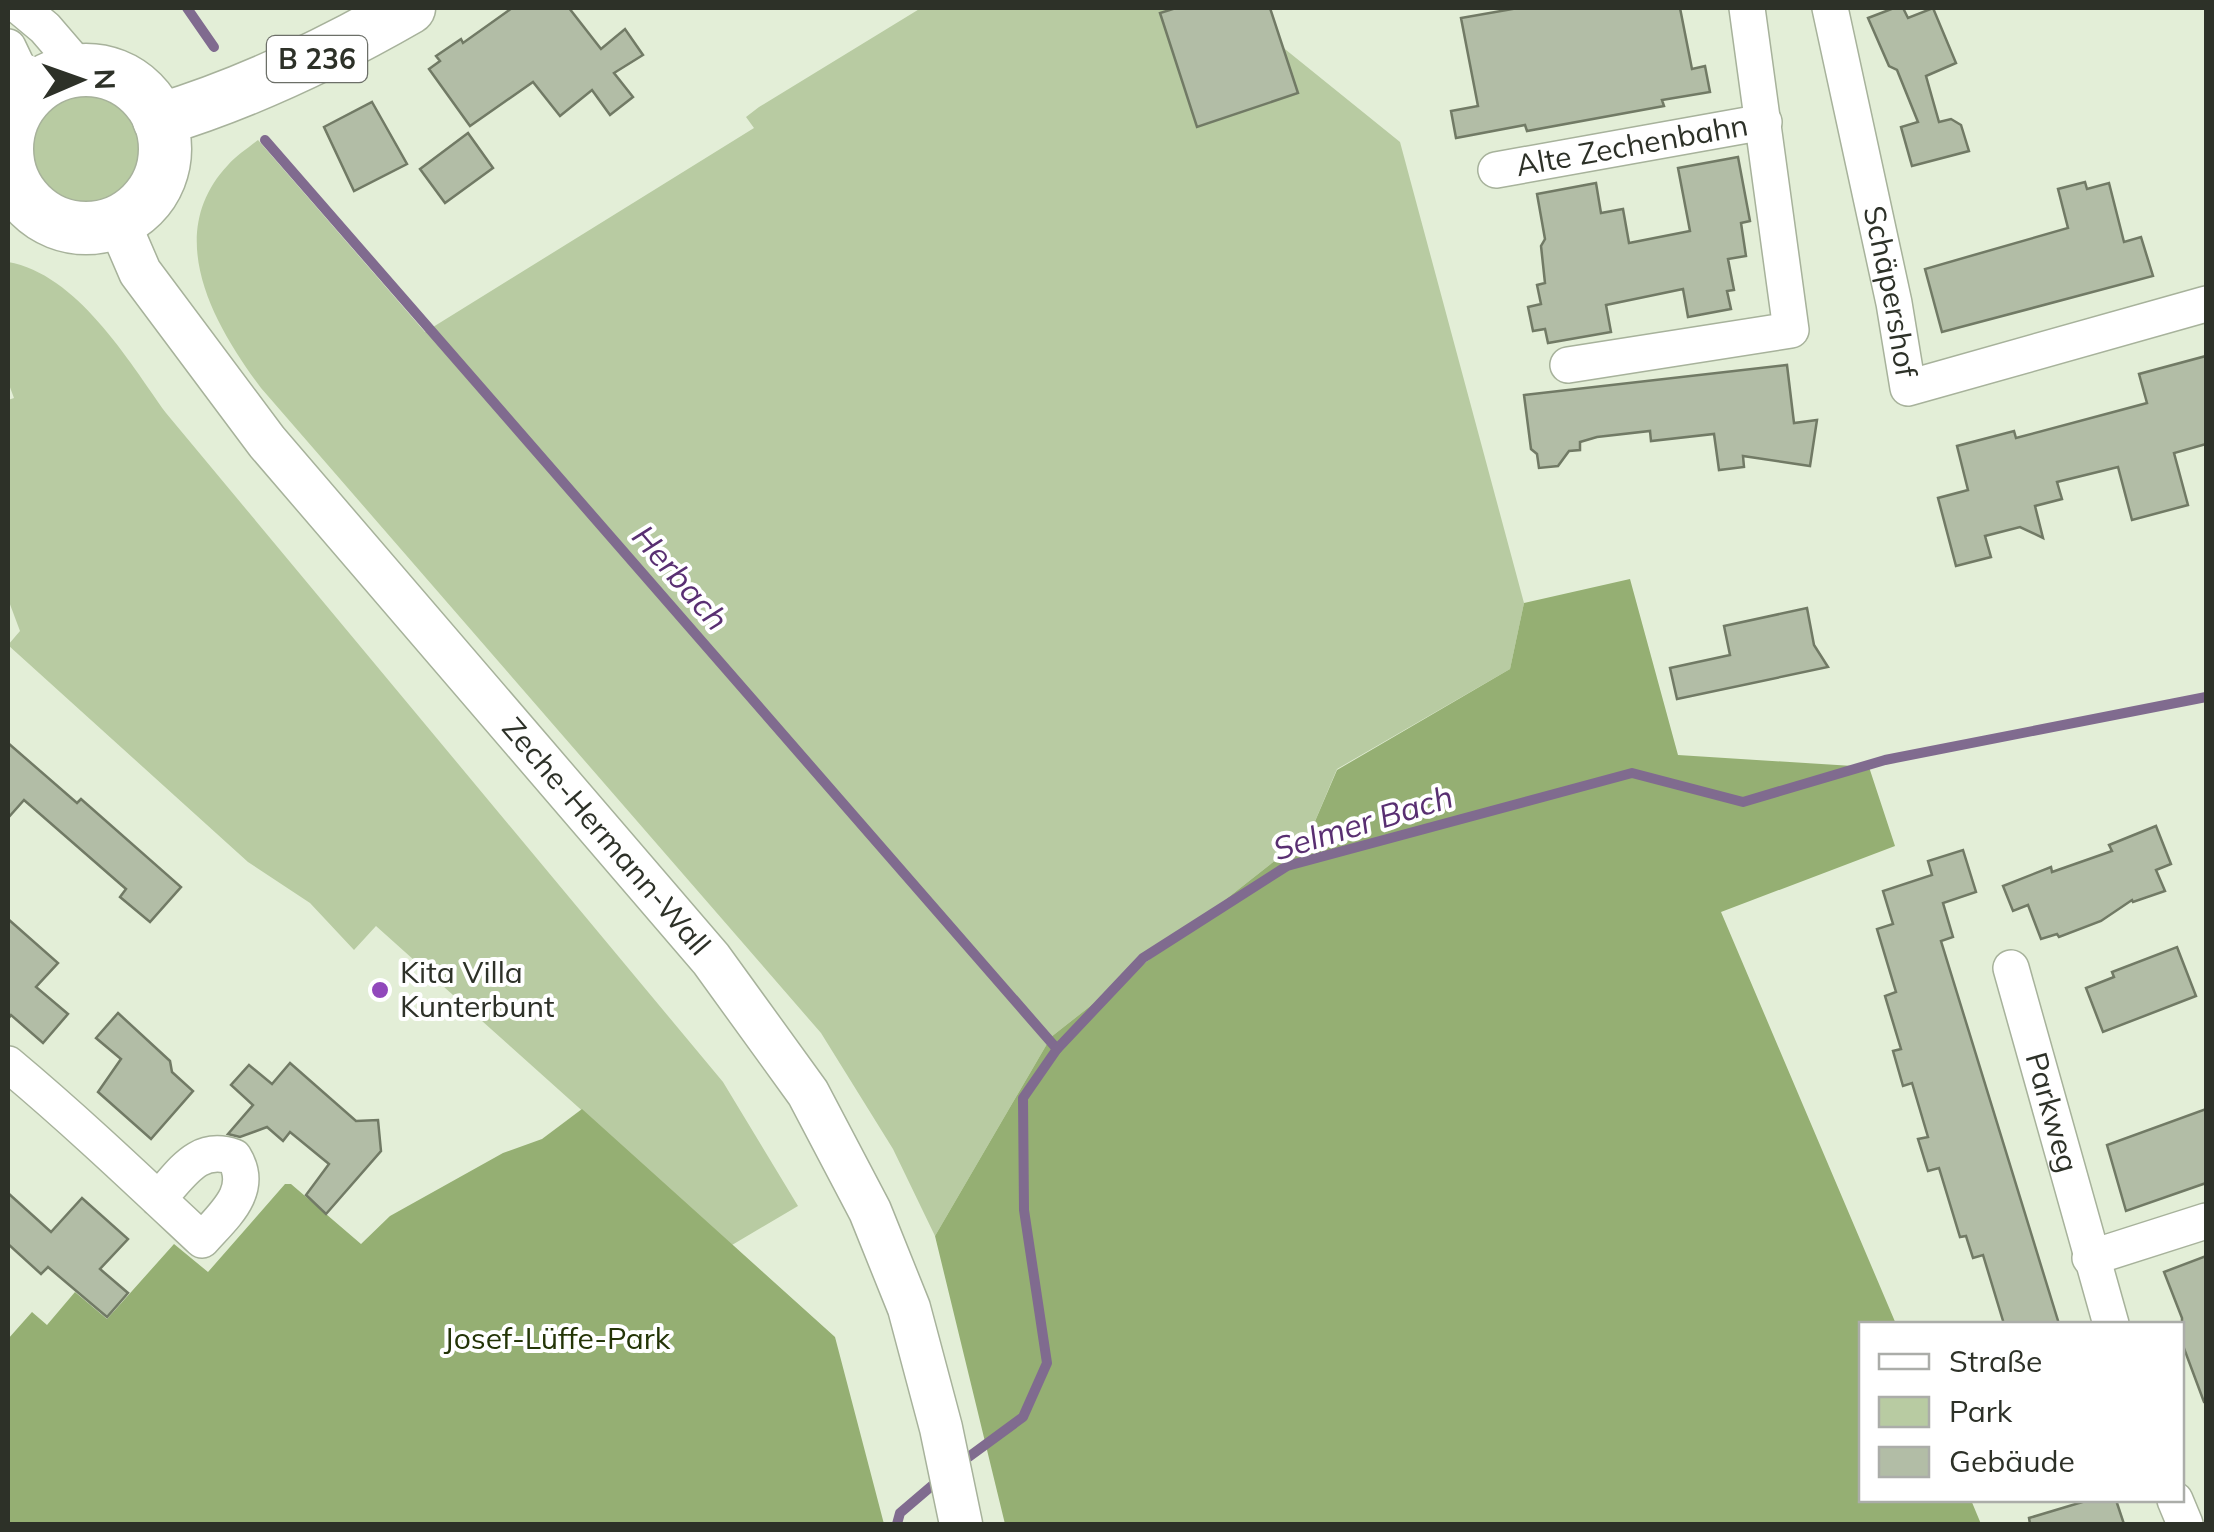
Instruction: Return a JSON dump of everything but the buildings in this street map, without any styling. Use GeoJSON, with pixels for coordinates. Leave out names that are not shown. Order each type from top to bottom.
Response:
{"type":"FeatureCollection","features":[{"type":"Feature","properties":{"kind":"main road","name":"B 236"},"geometry":{"type":"LineString","coordinates":[[160,120],[221,101],[336,50],[409,8]]}},
{"type":"Feature","properties":{"kind":"main road"},"geometry":{"type":"LineString","coordinates":[[95,70],[128,80],[148,99],[160,120],[164,141],[159,178],[152,192],[135,210],[104,228],[57,224],[39,214],[10,179],[8,152],[13,118],[30,93],[53,78],[82,71],[95,70]]}},
{"type":"Feature","properties":{"kind":"street"},"geometry":{"type":"LineString","coordinates":[[21,8],[45,28],[82,71]]}},
{"type":"Feature","properties":{"kind":"street","name":"Alte Zechenbahn"},"geometry":{"type":"LineString","coordinates":[[1568,365],[1791,330],[1747,8]]}},
{"type":"Feature","properties":{"kind":"street","name":"Schäpershof"},"geometry":{"type":"LineString","coordinates":[[1830,8],[1894,303],[1908,388],[2206,304]]}},
{"type":"Feature","properties":{"kind":"street"},"geometry":{"type":"LineString","coordinates":[[8,46],[30,93]]}},
{"type":"Feature","properties":{"kind":"street","name":"Alte Zechenbahn"},"geometry":{"type":"LineString","coordinates":[[1496,170],[1764,122]]}},
{"type":"Feature","properties":{"kind":"street","name":"Zeche-Hermann-Wall"},"geometry":{"type":"LineString","coordinates":[[118,220],[140,272],[267,442],[711,959],[808,1093],[870,1211],[909,1308],[942,1428],[960,1520]]}},
{"type":"Feature","properties":{"kind":"street","name":"Parkweg"},"geometry":{"type":"LineString","coordinates":[[2011,968],[2110,1322]]}},
{"type":"Feature","properties":{"kind":"street"},"geometry":{"type":"LineString","coordinates":[[8,1064],[158,1198]]}},
{"type":"Feature","properties":{"kind":"street"},"geometry":{"type":"LineString","coordinates":[[2090,1258],[2206,1220]]}},
{"type":"Feature","properties":{"kind":"green space"},"geometry":{"type":"Polygon","coordinates":[[[921,8],[1234,8],[1400,142],[1524,603],[1510,669],[1337,769],[1310,833],[1051,1037],[935,1236],[893,1149],[821,1033],[261,388],[213,308],[197,250],[199,221],[209,192],[228,165],[258,140],[425,332],[754,128],[746,117],[759,107],[921,8]]]}},
{"type":"Feature","properties":{"kind":"green space"},"geometry":{"type":"Polygon","coordinates":[[[89,91],[112,96],[132,109],[145,129],[150,152],[145,175],[132,195],[112,208],[89,213],[66,208],[46,195],[33,175],[28,152],[33,129],[46,109],[66,96],[89,91]]]}},
{"type":"Feature","properties":{"kind":"green space"},"geometry":{"type":"Polygon","coordinates":[[[8,262],[56,283],[99,322],[166,413],[723,1082],[798,1206],[732,1245],[376,926],[354,950],[310,903],[248,862],[8,645],[20,631],[8,599],[8,400],[14,398],[8,382],[8,262]]]}},
{"type":"Feature","properties":{"kind":"green space"},"geometry":{"type":"Polygon","coordinates":[[[1630,579],[1678,755],[1869,767],[1895,846],[1721,912],[1895,1322],[1859,1322],[1859,1502],[1972,1502],[1981,1524],[1005,1524],[935,1236],[1051,1037],[1310,833],[1337,770],[1510,669],[1524,603],[1630,579]]]}},
{"type":"Feature","properties":{"kind":"green space","name":"Josef-Lüffe-Park"},"geometry":{"type":"Polygon","coordinates":[[[582,1109],[835,1337],[884,1524],[8,1524],[8,1339],[32,1312],[47,1325],[75,1292],[107,1319],[174,1244],[208,1272],[285,1184],[291,1184],[361,1244],[390,1216],[503,1153],[542,1139],[582,1109]]]}},
{"type":"Feature","properties":{"kind":"waterway","name":"Herbach"},"geometry":{"type":"LineString","coordinates":[[187,8],[214,47]]}},
{"type":"Feature","properties":{"kind":"waterway","name":"Herbach"},"geometry":{"type":"LineString","coordinates":[[265,140],[1057,1049]]}},
{"type":"Feature","properties":{"kind":"waterway","name":"Selmer Bach"},"geometry":{"type":"LineString","coordinates":[[959,1464],[1023,1417],[1047,1363],[1024,1210],[1023,1098],[1057,1049],[1143,958],[1287,866],[1632,773],[1743,802],[1885,760],[2206,697]]}},
{"type":"Feature","properties":{"kind":"waterway","name":"Selmer Bach"},"geometry":{"type":"LineString","coordinates":[[897,1524],[900,1513],[941,1478]]}},
{"type":"Feature","properties":{"kind":"place","name":"Kita Villa Kunterbunt"},"geometry":{"type":"Point","coordinates":[380,990]}}]}
